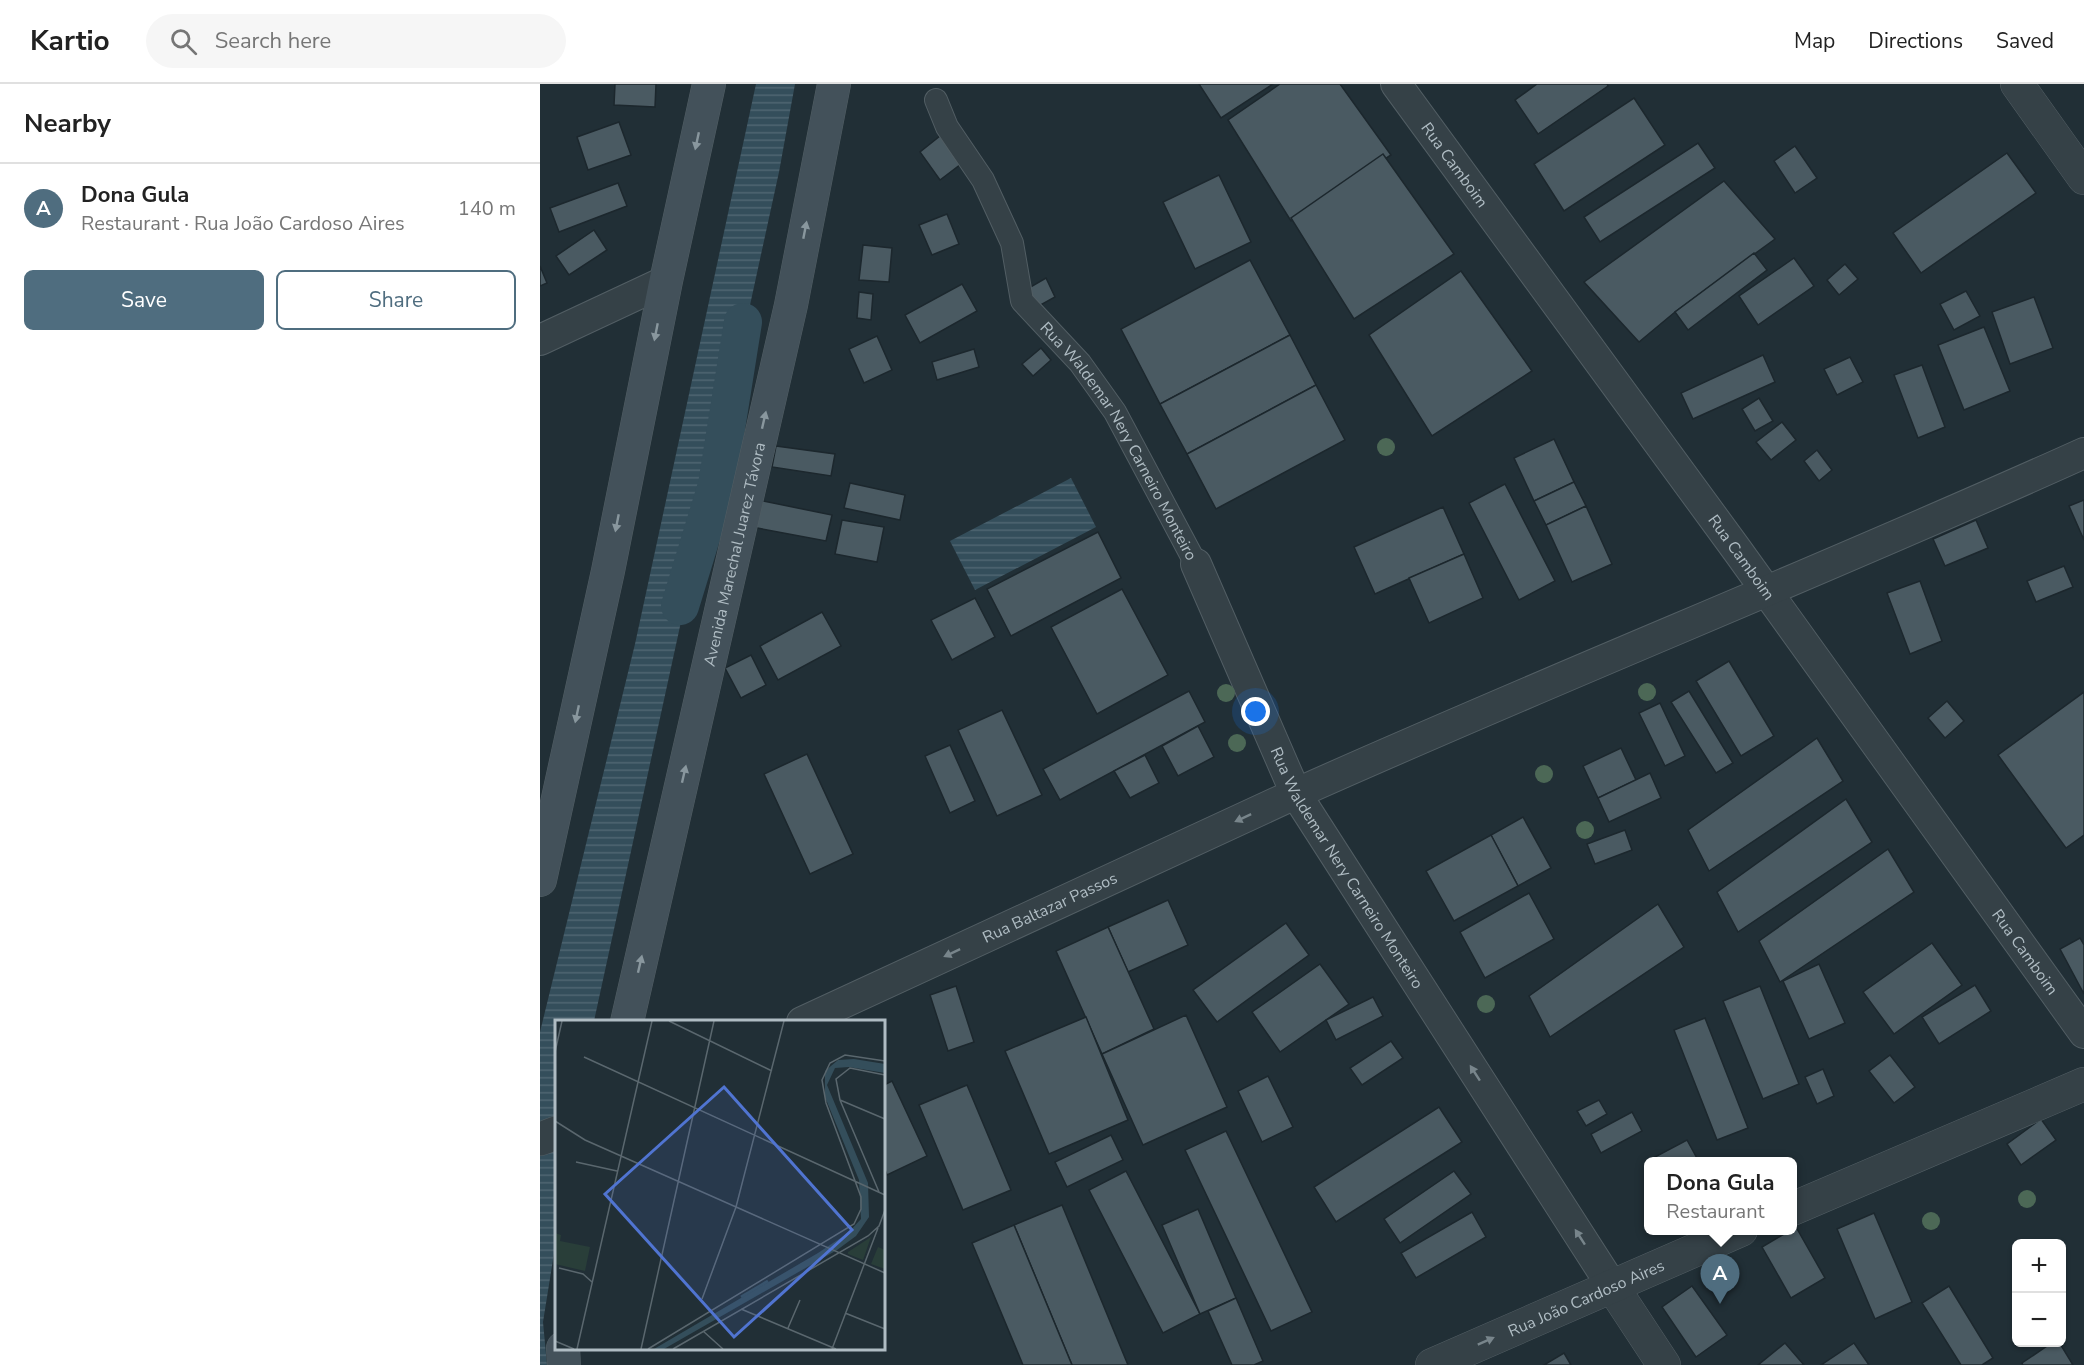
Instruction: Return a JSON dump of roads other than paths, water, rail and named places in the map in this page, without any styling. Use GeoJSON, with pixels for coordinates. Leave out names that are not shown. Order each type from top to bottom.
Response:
{"type":"FeatureCollection","features":[{"type":"Feature","properties":{"kind":"main road"},"geometry":{"type":"LineString","coordinates":[[540,880],[608,571],[666,281],[709,84]]}},
{"type":"Feature","properties":{"kind":"main road","name":"Avenida Marechal Juarez Távora"},"geometry":{"type":"LineString","coordinates":[[634,1018],[788,317],[834,84]]}},
{"type":"Feature","properties":{"kind":"main road"},"geometry":{"type":"LineString","coordinates":[[563,1350],[564,1365]]}},
{"type":"Feature","properties":{"kind":"street","name":"Rua Camboim"},"geometry":{"type":"LineString","coordinates":[[1396,84],[1766,590],[2084,1033]]}},
{"type":"Feature","properties":{"kind":"street"},"geometry":{"type":"LineString","coordinates":[[2017,84],[2084,178]]}},
{"type":"Feature","properties":{"kind":"street","name":"Rua Waldemar Nery Carneiro Monteiro"},"geometry":{"type":"LineString","coordinates":[[936,100],[947,128],[983,180],[1012,243],[1022,301],[1080,363],[1115,412],[1196,564],[1296,794],[1664,1365]]}},
{"type":"Feature","properties":{"kind":"street"},"geometry":{"type":"LineString","coordinates":[[540,340],[666,281]]}},
{"type":"Feature","properties":{"kind":"street","name":"Rua Baltazar Passos"},"geometry":{"type":"LineString","coordinates":[[806,1020],[1296,794],[2084,453]]}},
{"type":"Feature","properties":{"kind":"street"},"geometry":{"type":"LineString","coordinates":[[1797,1207],[2084,1084]]}},
{"type":"Feature","properties":{"kind":"street"},"geometry":{"type":"LineString","coordinates":[[540,1139],[555,1133]]}},
{"type":"Feature","properties":{"kind":"street","name":"Rua João Cardoso Aires"},"geometry":{"type":"LineString","coordinates":[[1432,1365],[1729,1235]]}},
{"type":"Feature","properties":{"kind":"water"},"geometry":{"type":"Polygon","coordinates":[[[756,84],[795,84],[779,172],[594,1020],[555,1020],[555,1247],[543,1322],[547,1365],[540,1365],[540,1032],[635,644],[756,84]]]}},
{"type":"Feature","properties":{"kind":"water"},"geometry":{"type":"Polygon","coordinates":[[[1071,478],[1096,527],[975,590],[950,541],[1071,478]]]}},
{"type":"Feature","properties":{"kind":"waterway"},"geometry":{"type":"LineString","coordinates":[[680,606],[717,485],[743,322]]}},
{"type":"Feature","properties":{"kind":"place","name":"Dona Gula"},"geometry":{"type":"Point","coordinates":[1720,1304]}}]}
